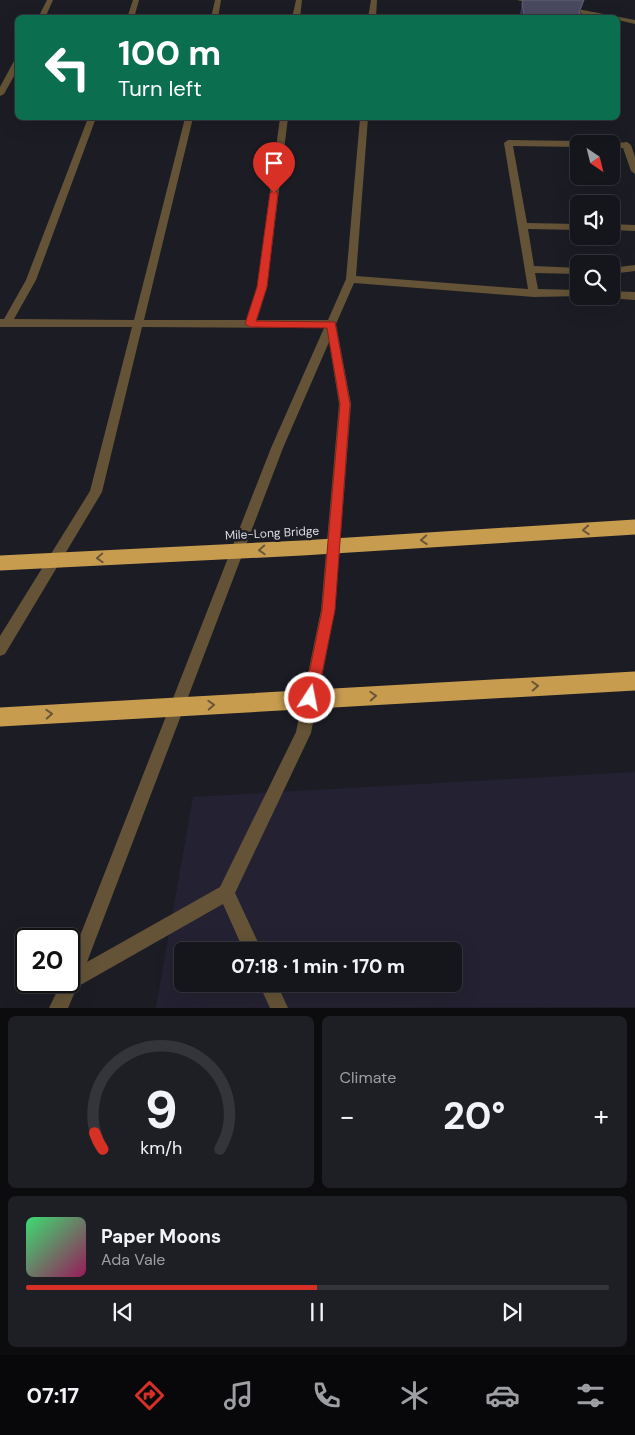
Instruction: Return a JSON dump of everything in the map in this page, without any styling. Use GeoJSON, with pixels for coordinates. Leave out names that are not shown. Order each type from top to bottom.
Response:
{"type":"FeatureCollection","features":[{"type":"Feature","properties":{"kind":"highway","name":"Mile-Long Bridge"},"geometry":{"type":"LineString","coordinates":[[0,563],[302,548],[635,526]]}},
{"type":"Feature","properties":{"kind":"highway"},"geometry":{"type":"LineString","coordinates":[[0,717],[635,681]]}},
{"type":"Feature","properties":{"kind":"lane"},"geometry":{"type":"LineString","coordinates":[[42,15],[50,0]]}},
{"type":"Feature","properties":{"kind":"lane"},"geometry":{"type":"LineString","coordinates":[[131,15],[136,0]]}},
{"type":"Feature","properties":{"kind":"lane"},"geometry":{"type":"LineString","coordinates":[[215,15],[218,0]]}},
{"type":"Feature","properties":{"kind":"lane"},"geometry":{"type":"LineString","coordinates":[[296,15],[299,0]]}},
{"type":"Feature","properties":{"kind":"lane"},"geometry":{"type":"LineString","coordinates":[[372,15],[374,0]]}},
{"type":"Feature","properties":{"kind":"lane"},"geometry":{"type":"LineString","coordinates":[[520,0],[547,5]]}},
{"type":"Feature","properties":{"kind":"lane"},"geometry":{"type":"LineString","coordinates":[[556,6],[600,15]]}},
{"type":"Feature","properties":{"kind":"lane"},"geometry":{"type":"LineString","coordinates":[[620,18],[635,22]]}},
{"type":"Feature","properties":{"kind":"lane"},"geometry":{"type":"LineString","coordinates":[[0,94],[15,66]]}},
{"type":"Feature","properties":{"kind":"lane"},"geometry":{"type":"LineString","coordinates":[[3,323],[31,280],[91,120]]}},
{"type":"Feature","properties":{"kind":"lane"},"geometry":{"type":"LineString","coordinates":[[0,649],[96,492],[190,120]]}},
{"type":"Feature","properties":{"kind":"lane"},"geometry":{"type":"LineString","coordinates":[[250,324],[262,287],[284,120]]}},
{"type":"Feature","properties":{"kind":"lane"},"geometry":{"type":"LineString","coordinates":[[80,958],[277,448],[351,279],[364,120]]}},
{"type":"Feature","properties":{"kind":"lane"},"geometry":{"type":"LineString","coordinates":[[534,293],[508,143],[570,144]]}},
{"type":"Feature","properties":{"kind":"lane"},"geometry":{"type":"LineString","coordinates":[[620,145],[626,145],[635,171]]}},
{"type":"Feature","properties":{"kind":"lane"},"geometry":{"type":"LineString","coordinates":[[522,226],[570,227]]}},
{"type":"Feature","properties":{"kind":"lane"},"geometry":{"type":"LineString","coordinates":[[620,227],[635,228]]}},
{"type":"Feature","properties":{"kind":"lane"},"geometry":{"type":"LineString","coordinates":[[620,270],[635,268]]}},
{"type":"Feature","properties":{"kind":"lane"},"geometry":{"type":"LineString","coordinates":[[530,269],[570,271]]}},
{"type":"Feature","properties":{"kind":"lane"},"geometry":{"type":"LineString","coordinates":[[351,279],[534,293],[570,294]]}},
{"type":"Feature","properties":{"kind":"lane"},"geometry":{"type":"LineString","coordinates":[[620,295],[635,296]]}},
{"type":"Feature","properties":{"kind":"lane"},"geometry":{"type":"LineString","coordinates":[[3,323],[331,324]]}},
{"type":"Feature","properties":{"kind":"lane"},"geometry":{"type":"LineString","coordinates":[[80,976],[226,894],[303,732],[328,610],[345,404],[331,324]]}},
{"type":"Feature","properties":{"kind":"lane"},"geometry":{"type":"LineString","coordinates":[[226,894],[249,942]]}},
{"type":"Feature","properties":{"kind":"lane"},"geometry":{"type":"LineString","coordinates":[[271,992],[278,1008]]}},
{"type":"Feature","properties":{"kind":"lane"},"geometry":{"type":"LineString","coordinates":[[58,1008],[65,993]]}},
{"type":"Feature","properties":{"kind":"shaded area"},"geometry":{"type":"Polygon","coordinates":[[[635,772],[635,1007],[156,1008],[193,797],[635,772]]]}},
{"type":"Feature","properties":{"kind":"building"},"geometry":{"type":"Polygon","coordinates":[[[523,0],[584,0],[579,12],[580,15],[524,15],[523,0]]]}},
{"type":"Feature","properties":{"kind":"route"},"geometry":{"type":"LineString","coordinates":[[274,193],[262,287],[250,324],[331,324],[345,404],[328,610],[310,698]]}}]}
